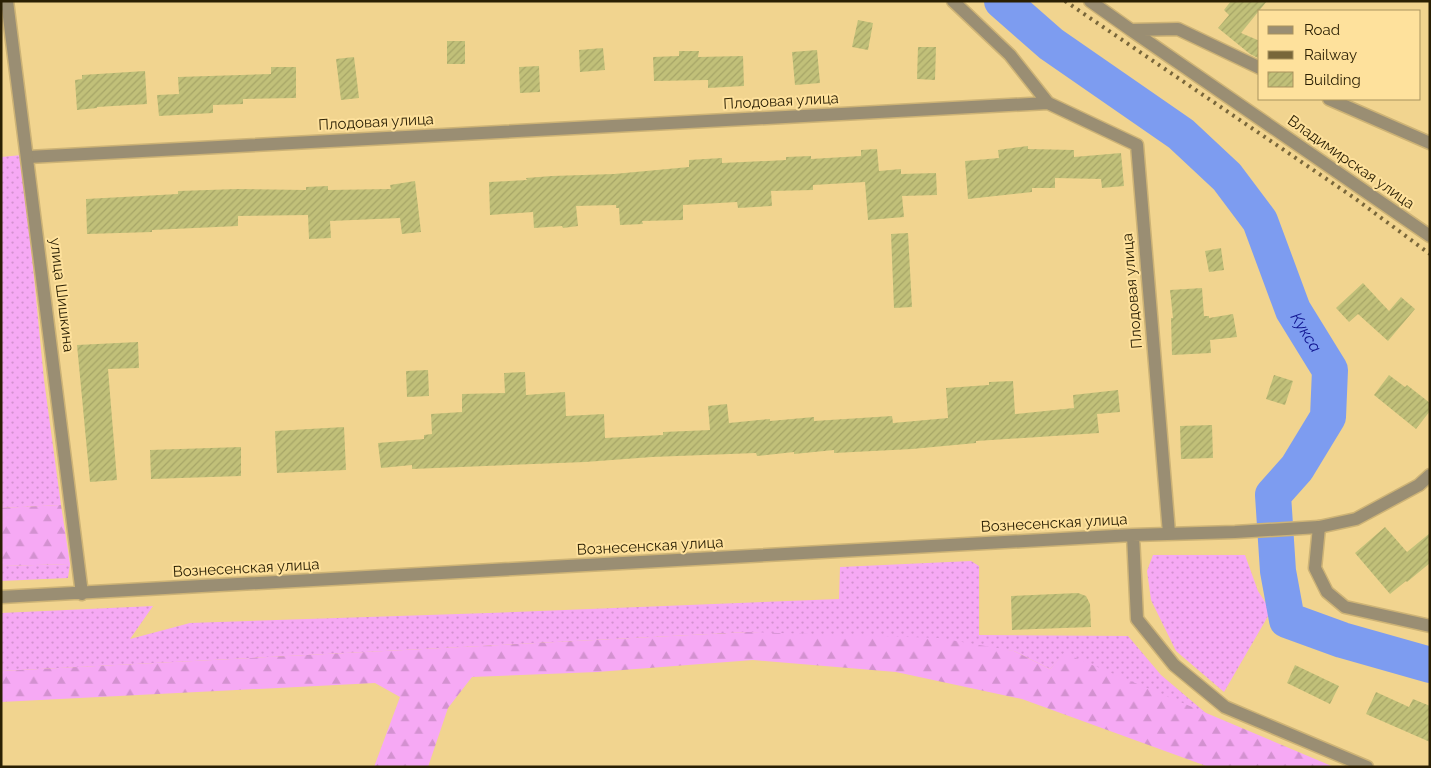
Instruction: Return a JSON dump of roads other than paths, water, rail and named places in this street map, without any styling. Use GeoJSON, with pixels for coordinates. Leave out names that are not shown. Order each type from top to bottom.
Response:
{"type":"FeatureCollection","features":[{"type":"Feature","properties":{"kind":"street","name":"улица Шишкина"},"geometry":{"type":"LineString","coordinates":[[7,1],[82,594]]}},
{"type":"Feature","properties":{"kind":"street"},"geometry":{"type":"LineString","coordinates":[[954,1],[1010,55],[1048,103]]}},
{"type":"Feature","properties":{"kind":"street","name":"Владимирская улица"},"geometry":{"type":"LineString","coordinates":[[1090,1],[1430,236]]}},
{"type":"Feature","properties":{"kind":"street"},"geometry":{"type":"LineString","coordinates":[[1131,30],[1178,29],[1258,67]]}},
{"type":"Feature","properties":{"kind":"street"},"geometry":{"type":"LineString","coordinates":[[1331,100],[1430,143]]}},
{"type":"Feature","properties":{"kind":"street","name":"Плодовая улица"},"geometry":{"type":"LineString","coordinates":[[28,157],[1048,103],[1137,145],[1169,533]]}},
{"type":"Feature","properties":{"kind":"street","name":"Вознесенская улица"},"geometry":{"type":"LineString","coordinates":[[1,597],[1169,533],[1234,532],[1319,527],[1356,519],[1419,485],[1430,475]]}},
{"type":"Feature","properties":{"kind":"street"},"geometry":{"type":"LineString","coordinates":[[1319,527],[1315,568],[1327,592],[1345,607],[1430,626]]}},
{"type":"Feature","properties":{"kind":"street"},"geometry":{"type":"LineString","coordinates":[[1133,535],[1137,619],[1174,665],[1225,707],[1367,767]]}},
{"type":"Feature","properties":{"kind":"waterway","name":"Кукса"},"geometry":{"type":"LineString","coordinates":[[1002,1],[1051,44],[1181,134],[1227,177],[1260,221],[1293,310],[1330,370],[1328,417],[1297,468],[1273,495],[1278,571],[1287,620],[1342,640],[1430,665]]}},
{"type":"Feature","properties":{"kind":"railway"},"geometry":{"type":"LineString","coordinates":[[1065,1],[1353,197],[1430,254]]}}]}
